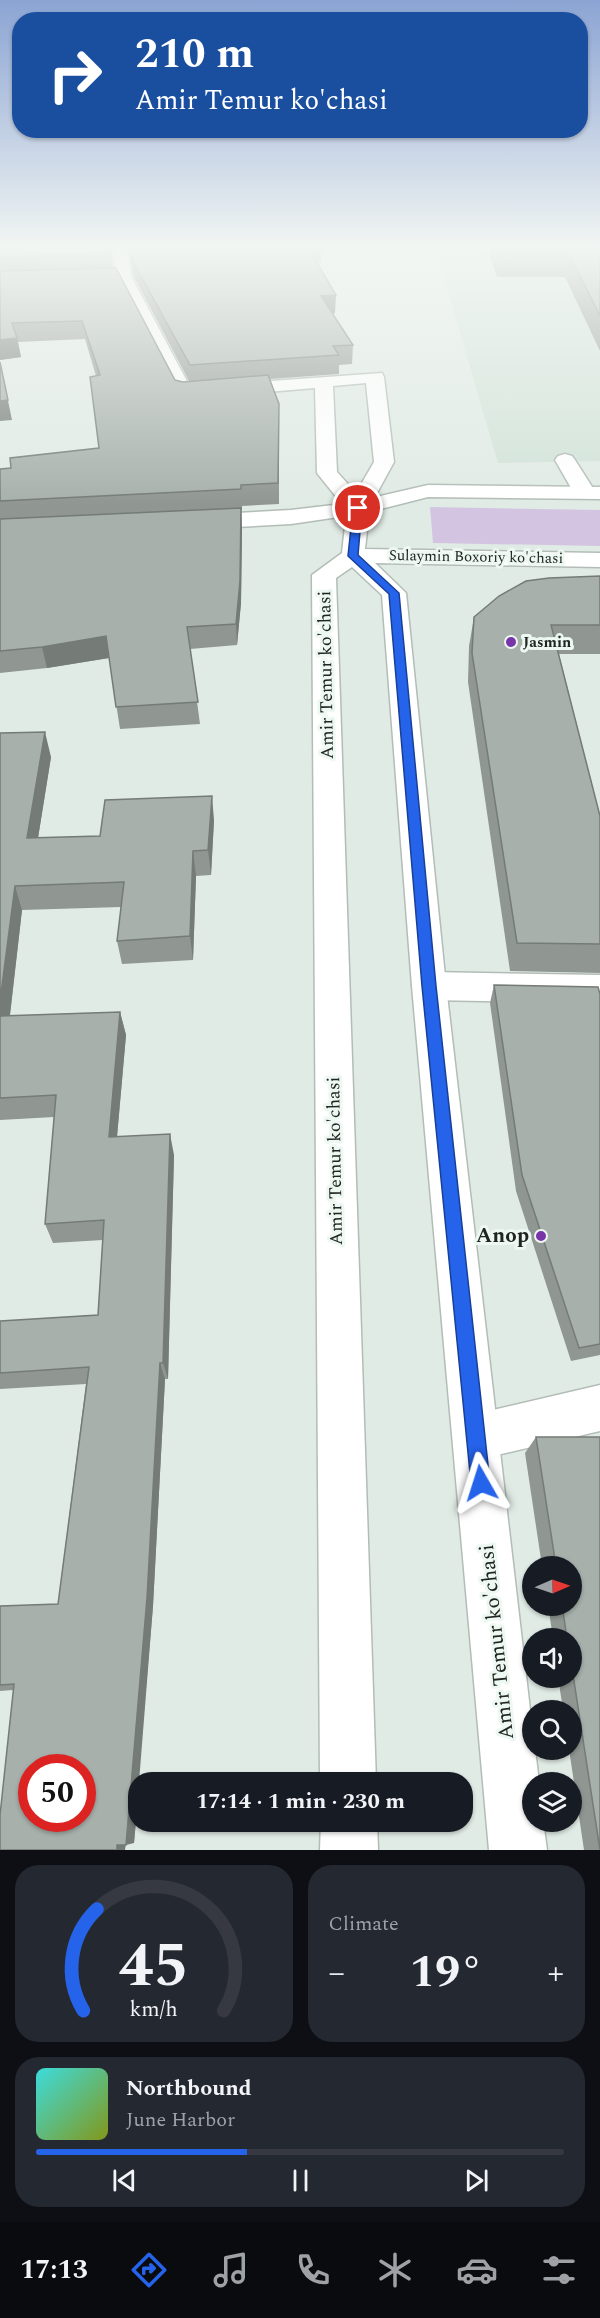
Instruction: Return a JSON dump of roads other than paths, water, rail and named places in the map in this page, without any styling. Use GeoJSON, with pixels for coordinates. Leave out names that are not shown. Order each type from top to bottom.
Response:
{"type":"FeatureCollection","features":[{"type":"Feature","properties":{"kind":"main road"},"geometry":{"type":"LineString","coordinates":[[152,332],[184,393],[375,377],[384,462],[358,508],[353,556]]}},
{"type":"Feature","properties":{"kind":"main road"},"geometry":{"type":"LineString","coordinates":[[324,383],[327,473],[358,508]]}},
{"type":"Feature","properties":{"kind":"main road"},"geometry":{"type":"LineString","coordinates":[[565,460],[592,493]]}},
{"type":"Feature","properties":{"kind":"main road"},"geometry":{"type":"LineString","coordinates":[[174,523],[291,517],[358,508],[428,491],[592,493]]}},
{"type":"Feature","properties":{"kind":"main road","name":"Sulaymin Boxoriy ko'chasi"},"geometry":{"type":"LineString","coordinates":[[353,556],[600,560]]}},
{"type":"Feature","properties":{"kind":"main road","name":"Amir Temur ko'chasi"},"geometry":{"type":"LineString","coordinates":[[348,1772],[324,575],[353,556],[394,593],[429,986],[518,1850]]}},
{"type":"Feature","properties":{"kind":"main road"},"geometry":{"type":"LineString","coordinates":[[429,986],[600,989]]}},
{"type":"Feature","properties":{"kind":"main road"},"geometry":{"type":"LineString","coordinates":[[476,1437],[600,1408]]}},
{"type":"Feature","properties":{"kind":"main road"},"geometry":{"type":"LineString","coordinates":[[349,1832],[349,1850]]}},
{"type":"Feature","properties":{"kind":"place","name":"Jasmin"},"geometry":{"type":"Point","coordinates":[511,642]}},
{"type":"Feature","properties":{"kind":"place","name":"Anop"},"geometry":{"type":"Point","coordinates":[541,1236]}}]}
